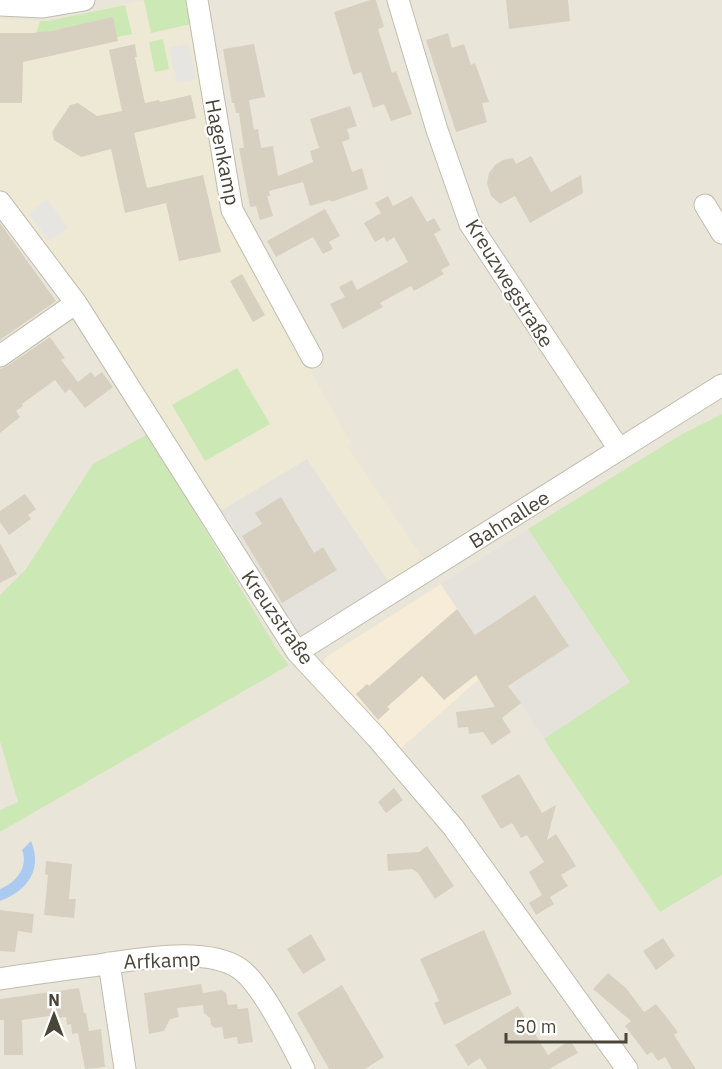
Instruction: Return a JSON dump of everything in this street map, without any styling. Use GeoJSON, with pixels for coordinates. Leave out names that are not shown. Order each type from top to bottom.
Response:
{"type":"FeatureCollection","features":[{"type":"Feature","properties":{"kind":"street","name":"Hagenkamp"},"geometry":{"type":"LineString","coordinates":[[197,0],[232,210],[312,357]]}},
{"type":"Feature","properties":{"kind":"street","name":"Kreuzwegstraße"},"geometry":{"type":"LineString","coordinates":[[398,0],[444,152],[470,224],[619,449]]}},
{"type":"Feature","properties":{"kind":"street"},"geometry":{"type":"LineString","coordinates":[[0,5],[43,7],[74,1]]}},
{"type":"Feature","properties":{"kind":"street","name":"Kreuzstraße"},"geometry":{"type":"LineString","coordinates":[[0,202],[76,303],[297,652],[377,738],[453,827],[627,1069]]}},
{"type":"Feature","properties":{"kind":"street"},"geometry":{"type":"LineString","coordinates":[[705,205],[722,233]]}},
{"type":"Feature","properties":{"kind":"street"},"geometry":{"type":"LineString","coordinates":[[0,356],[76,303]]}},
{"type":"Feature","properties":{"kind":"street","name":"Bahnallee"},"geometry":{"type":"LineString","coordinates":[[297,652],[722,385]]}},
{"type":"Feature","properties":{"kind":"street","name":"Arfkamp"},"geometry":{"type":"LineString","coordinates":[[0,979],[140,958],[190,956],[227,962],[242,969],[254,983],[304,1069]]}},
{"type":"Feature","properties":{"kind":"street"},"geometry":{"type":"LineString","coordinates":[[110,963],[125,1069]]}},
{"type":"Feature","properties":{"kind":"shaded area"},"geometry":{"type":"Polygon","coordinates":[[[0,0],[722,0],[722,1069],[0,1069],[0,0]]]}},
{"type":"Feature","properties":{"kind":"shaded area"},"geometry":{"type":"Polygon","coordinates":[[[146,0],[187,0],[223,217],[351,443],[347,446],[424,560],[389,582],[307,459],[217,513],[157,412],[0,190],[0,19],[48,21],[146,0]]]}},
{"type":"Feature","properties":{"kind":"shaded area"},"geometry":{"type":"Polygon","coordinates":[[[188,43],[196,79],[177,83],[169,47],[188,43]]]}},
{"type":"Feature","properties":{"kind":"shaded area"},"geometry":{"type":"Polygon","coordinates":[[[47,199],[68,228],[49,241],[29,213],[47,199]]]}},
{"type":"Feature","properties":{"kind":"shaded area"},"geometry":{"type":"Polygon","coordinates":[[[307,459],[389,582],[301,636],[227,516],[221,519],[217,513],[307,459]]]}},
{"type":"Feature","properties":{"kind":"shaded area"},"geometry":{"type":"Polygon","coordinates":[[[528,529],[630,682],[544,739],[441,584],[528,529]]]}},
{"type":"Feature","properties":{"kind":"shaded area"},"geometry":{"type":"Polygon","coordinates":[[[441,584],[509,687],[490,699],[478,680],[398,751],[325,669],[324,662],[326,657],[441,584]]]}},
{"type":"Feature","properties":{"kind":"green space"},"geometry":{"type":"Polygon","coordinates":[[[144,0],[187,0],[191,24],[151,33],[144,0]]]}},
{"type":"Feature","properties":{"kind":"green space"},"geometry":{"type":"Polygon","coordinates":[[[125,5],[132,34],[117,37],[112,18],[36,34],[40,21],[125,5]]]}},
{"type":"Feature","properties":{"kind":"green space"},"geometry":{"type":"Polygon","coordinates":[[[163,39],[169,69],[155,72],[149,42],[163,39]]]}},
{"type":"Feature","properties":{"kind":"green space"},"geometry":{"type":"Polygon","coordinates":[[[237,368],[270,424],[205,461],[172,405],[237,368]]]}},
{"type":"Feature","properties":{"kind":"green space"},"geometry":{"type":"Polygon","coordinates":[[[722,414],[722,875],[660,912],[544,739],[630,682],[528,529],[684,433],[722,414]]]}},
{"type":"Feature","properties":{"kind":"green space"},"geometry":{"type":"Polygon","coordinates":[[[148,434],[278,651],[289,665],[0,832],[0,810],[18,802],[0,741],[0,595],[26,569],[93,464],[148,434]]]}},
{"type":"Feature","properties":{"kind":"water"},"geometry":{"type":"Polygon","coordinates":[[[31,841],[35,861],[30,878],[18,891],[0,901],[0,889],[11,883],[19,874],[24,863],[22,850],[31,841]]]}},
{"type":"Feature","properties":{"kind":"building"},"geometry":{"type":"Polygon","coordinates":[[[376,0],[384,27],[378,29],[392,73],[396,71],[412,114],[391,121],[384,104],[373,108],[361,72],[353,75],[334,12],[376,0]]]}},
{"type":"Feature","properties":{"kind":"building"},"geometry":{"type":"Polygon","coordinates":[[[506,0],[568,0],[570,21],[509,29],[506,0]]]}},
{"type":"Feature","properties":{"kind":"building"},"geometry":{"type":"Polygon","coordinates":[[[113,17],[118,41],[23,62],[22,103],[0,103],[0,33],[51,31],[113,17]]]}},
{"type":"Feature","properties":{"kind":"building"},"geometry":{"type":"Polygon","coordinates":[[[448,33],[452,48],[464,44],[471,65],[475,63],[489,102],[482,103],[487,122],[456,132],[426,40],[448,33]]]}},
{"type":"Feature","properties":{"kind":"building"},"geometry":{"type":"Polygon","coordinates":[[[135,44],[137,57],[135,57],[145,103],[191,95],[196,118],[134,133],[147,188],[203,175],[221,252],[179,261],[166,203],[125,213],[111,149],[81,157],[54,140],[52,132],[70,105],[78,103],[97,116],[122,111],[109,50],[135,44]]]}},
{"type":"Feature","properties":{"kind":"building"},"geometry":{"type":"Polygon","coordinates":[[[254,44],[265,97],[249,100],[254,130],[258,129],[261,148],[273,146],[278,176],[313,162],[310,151],[319,148],[310,119],[350,106],[357,126],[347,129],[350,139],[342,142],[352,172],[362,168],[368,189],[331,202],[330,200],[310,206],[303,182],[269,191],[270,196],[267,196],[273,216],[260,220],[256,206],[250,207],[239,148],[244,148],[239,113],[236,113],[234,103],[232,103],[223,49],[254,44]]]}},
{"type":"Feature","properties":{"kind":"building"},"geometry":{"type":"Polygon","coordinates":[[[531,156],[551,192],[581,175],[583,193],[530,223],[515,196],[500,204],[491,196],[487,183],[489,173],[503,160],[513,158],[516,164],[531,156]]]}},
{"type":"Feature","properties":{"kind":"building"},"geometry":{"type":"Polygon","coordinates":[[[388,196],[393,206],[412,196],[427,222],[434,218],[441,230],[434,234],[450,265],[441,270],[444,274],[414,291],[411,286],[380,303],[383,307],[343,329],[330,304],[345,297],[339,287],[352,280],[357,290],[408,262],[394,237],[387,242],[384,237],[375,242],[364,223],[381,213],[375,203],[388,196]]]}},
{"type":"Feature","properties":{"kind":"building"},"geometry":{"type":"Polygon","coordinates":[[[325,209],[340,236],[329,242],[333,249],[323,254],[313,237],[276,257],[267,241],[325,209]]]}},
{"type":"Feature","properties":{"kind":"building"},"geometry":{"type":"Polygon","coordinates":[[[0,223],[56,301],[0,340],[0,223]]]}},
{"type":"Feature","properties":{"kind":"building"},"geometry":{"type":"Polygon","coordinates":[[[242,274],[265,315],[253,322],[230,281],[242,274]]]}},
{"type":"Feature","properties":{"kind":"building"},"geometry":{"type":"Polygon","coordinates":[[[50,337],[65,358],[61,360],[78,382],[91,372],[95,377],[102,372],[113,387],[85,408],[70,389],[65,393],[55,380],[22,404],[23,406],[16,411],[20,417],[0,433],[0,369],[50,337]]]}},
{"type":"Feature","properties":{"kind":"building"},"geometry":{"type":"Polygon","coordinates":[[[25,494],[36,509],[28,515],[31,519],[9,535],[0,522],[0,511],[25,494]]]}},
{"type":"Feature","properties":{"kind":"building"},"geometry":{"type":"Polygon","coordinates":[[[281,497],[314,553],[323,547],[337,570],[282,603],[242,536],[262,524],[255,513],[281,497]]]}},
{"type":"Feature","properties":{"kind":"building"},"geometry":{"type":"Polygon","coordinates":[[[0,543],[17,574],[0,583],[0,543]]]}},
{"type":"Feature","properties":{"kind":"building"},"geometry":{"type":"Polygon","coordinates":[[[535,595],[569,646],[508,686],[521,703],[502,718],[511,732],[492,745],[483,732],[469,734],[468,727],[458,728],[456,712],[495,707],[476,675],[444,700],[422,676],[387,707],[390,709],[378,720],[356,694],[367,684],[369,686],[457,609],[475,635],[535,595]]]}},
{"type":"Feature","properties":{"kind":"building"},"geometry":{"type":"Polygon","coordinates":[[[519,774],[542,813],[556,805],[547,840],[556,834],[576,866],[561,875],[568,886],[550,897],[554,904],[536,915],[529,903],[542,895],[529,872],[544,862],[527,835],[521,838],[512,823],[501,829],[481,796],[519,774]]]}},
{"type":"Feature","properties":{"kind":"building"},"geometry":{"type":"Polygon","coordinates":[[[394,788],[403,800],[386,813],[378,802],[394,788]]]}},
{"type":"Feature","properties":{"kind":"building"},"geometry":{"type":"Polygon","coordinates":[[[427,846],[454,886],[435,899],[418,873],[412,869],[388,871],[387,854],[419,852],[427,846]]]}},
{"type":"Feature","properties":{"kind":"building"},"geometry":{"type":"Polygon","coordinates":[[[46,861],[72,864],[69,899],[76,899],[74,918],[44,915],[48,875],[45,874],[46,861]]]}},
{"type":"Feature","properties":{"kind":"building"},"geometry":{"type":"Polygon","coordinates":[[[0,910],[34,914],[32,933],[18,931],[15,952],[0,951],[0,910]]]}},
{"type":"Feature","properties":{"kind":"building"},"geometry":{"type":"Polygon","coordinates":[[[484,930],[512,994],[444,1025],[434,1003],[439,1001],[420,959],[484,930]]]}},
{"type":"Feature","properties":{"kind":"building"},"geometry":{"type":"Polygon","coordinates":[[[311,934],[326,960],[303,974],[287,949],[311,934]]]}},
{"type":"Feature","properties":{"kind":"building"},"geometry":{"type":"Polygon","coordinates":[[[663,938],[675,956],[656,970],[643,951],[663,938]]]}},
{"type":"Feature","properties":{"kind":"building"},"geometry":{"type":"Polygon","coordinates":[[[608,973],[626,988],[644,1012],[656,1004],[678,1032],[674,1035],[696,1069],[672,1069],[665,1057],[658,1061],[652,1052],[647,1055],[625,1026],[631,1021],[593,989],[608,973]]]}},
{"type":"Feature","properties":{"kind":"building"},"geometry":{"type":"Polygon","coordinates":[[[201,984],[203,993],[222,990],[226,993],[228,1005],[237,1004],[238,1009],[248,1008],[253,1042],[238,1044],[237,1037],[224,1039],[222,1027],[215,1028],[211,1025],[210,1018],[204,1013],[203,1005],[177,1008],[179,1017],[170,1019],[164,1031],[149,1034],[144,993],[201,984]]]}},
{"type":"Feature","properties":{"kind":"building"},"geometry":{"type":"Polygon","coordinates":[[[342,985],[384,1057],[365,1069],[329,1069],[297,1013],[342,985]]]}},
{"type":"Feature","properties":{"kind":"building"},"geometry":{"type":"Polygon","coordinates":[[[79,988],[89,1031],[101,1029],[105,1067],[85,1069],[78,1033],[72,1034],[71,1024],[67,1025],[66,1017],[49,1019],[49,1016],[22,1020],[23,1055],[4,1055],[4,1020],[0,1020],[0,999],[79,988]]]}},
{"type":"Feature","properties":{"kind":"building"},"geometry":{"type":"Polygon","coordinates":[[[518,1006],[548,1055],[570,1040],[578,1053],[549,1069],[487,1069],[480,1058],[468,1066],[455,1045],[518,1006]]]}}]}
